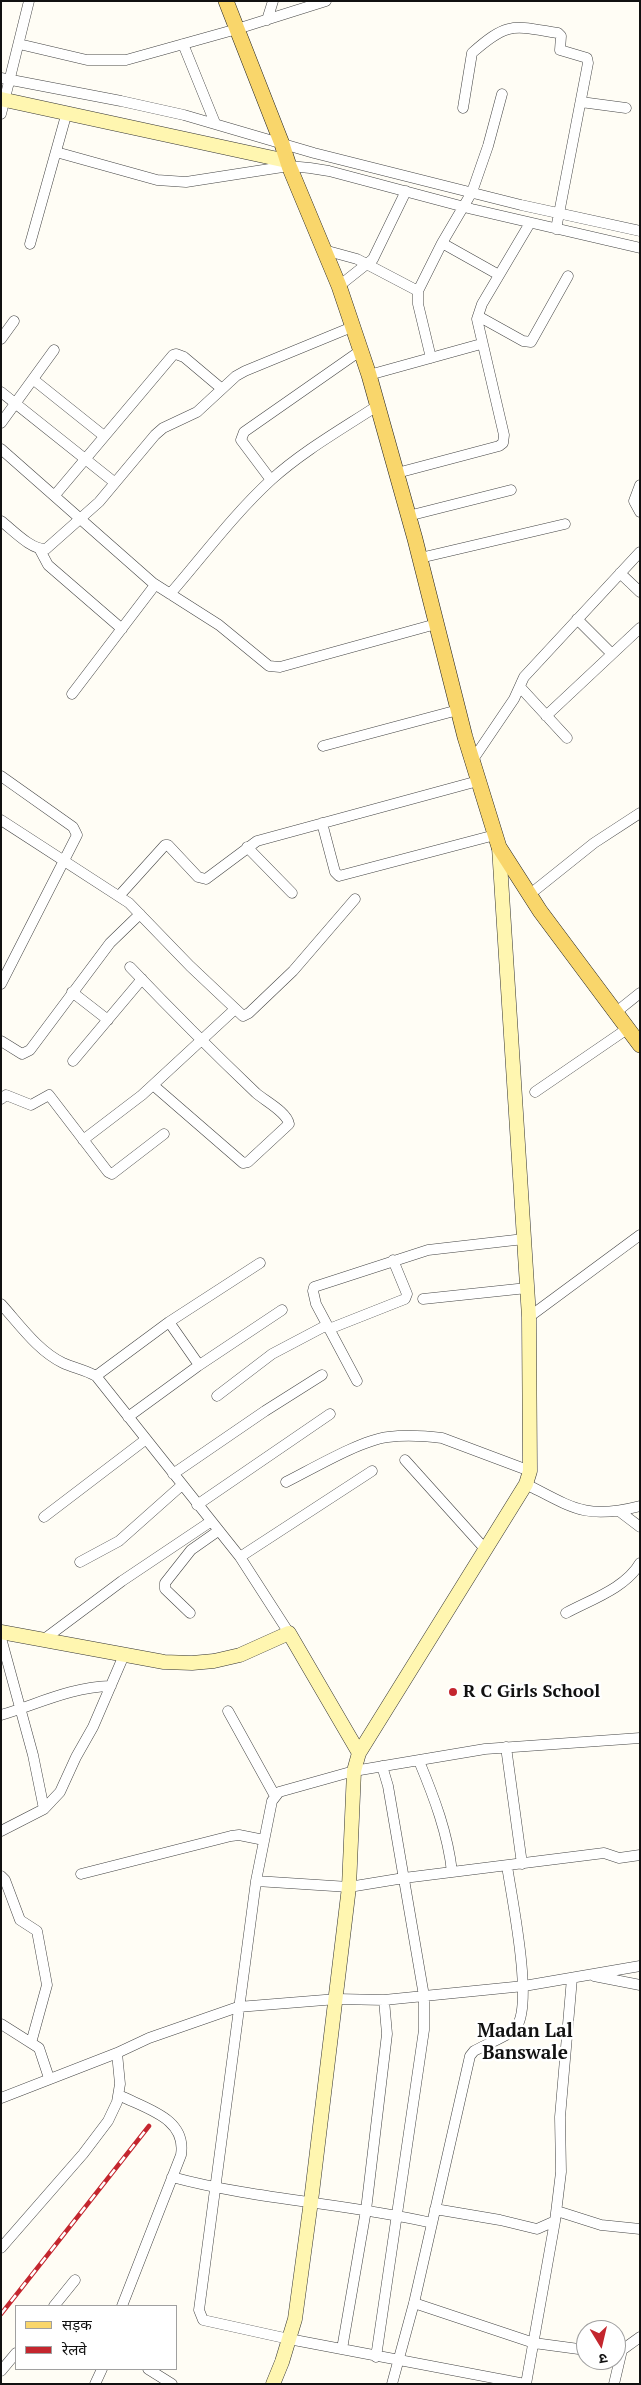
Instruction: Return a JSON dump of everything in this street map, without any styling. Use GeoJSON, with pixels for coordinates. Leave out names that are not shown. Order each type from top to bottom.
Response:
{"type":"FeatureCollection","features":[{"type":"Feature","properties":{"kind":"main road"},"geometry":{"type":"LineString","coordinates":[[226,1],[339,286],[369,375],[420,558],[472,761],[497,841],[529,894],[640,1045]]}},
{"type":"Feature","properties":{"kind":"street"},"geometry":{"type":"LineString","coordinates":[[1,114],[5,89],[19,44],[29,1]]}},
{"type":"Feature","properties":{"kind":"street"},"geometry":{"type":"LineString","coordinates":[[267,20],[272,1]]}},
{"type":"Feature","properties":{"kind":"street"},"geometry":{"type":"LineString","coordinates":[[19,44],[87,60],[107,62],[126,60],[237,29],[326,1]]}},
{"type":"Feature","properties":{"kind":"street"},"geometry":{"type":"LineString","coordinates":[[463,108],[472,53],[494,35],[514,27],[558,33],[561,36],[560,50],[587,58],[588,63],[558,220]]}},
{"type":"Feature","properties":{"kind":"street"},"geometry":{"type":"LineString","coordinates":[[183,44],[215,123]]}},
{"type":"Feature","properties":{"kind":"street"},"geometry":{"type":"LineString","coordinates":[[5,89],[121,101],[215,123],[286,155],[329,171],[406,192],[468,199],[530,223],[558,220],[640,248]]}},
{"type":"Feature","properties":{"kind":"street"},"geometry":{"type":"LineString","coordinates":[[5,89],[67,112],[286,155],[558,220],[640,231]]}},
{"type":"Feature","properties":{"kind":"street"},"geometry":{"type":"LineString","coordinates":[[431,358],[418,304],[418,291],[442,243],[468,199],[488,146],[502,94]]}},
{"type":"Feature","properties":{"kind":"street"},"geometry":{"type":"LineString","coordinates":[[581,102],[626,108]]}},
{"type":"Feature","properties":{"kind":"street"},"geometry":{"type":"LineString","coordinates":[[30,244],[67,112]]}},
{"type":"Feature","properties":{"kind":"street"},"geometry":{"type":"LineString","coordinates":[[56,152],[157,180],[172,182],[193,181],[286,155]]}},
{"type":"Feature","properties":{"kind":"street"},"geometry":{"type":"LineString","coordinates":[[339,286],[368,264],[377,251],[406,192]]}},
{"type":"Feature","properties":{"kind":"street"},"geometry":{"type":"LineString","coordinates":[[397,473],[499,446],[503,443],[504,435],[482,344],[478,316],[482,304],[530,223]]}},
{"type":"Feature","properties":{"kind":"street"},"geometry":{"type":"LineString","coordinates":[[442,243],[499,274]]}},
{"type":"Feature","properties":{"kind":"street"},"geometry":{"type":"LineString","coordinates":[[324,250],[348,256],[368,264],[418,291]]}},
{"type":"Feature","properties":{"kind":"street"},"geometry":{"type":"LineString","coordinates":[[478,316],[523,341],[531,342],[568,276]]}},
{"type":"Feature","properties":{"kind":"street"},"geometry":{"type":"LineString","coordinates":[[1,339],[14,321]]}},
{"type":"Feature","properties":{"kind":"street"},"geometry":{"type":"LineString","coordinates":[[40,550],[53,545],[99,502],[155,434],[163,428],[197,412],[244,371],[352,327]]}},
{"type":"Feature","properties":{"kind":"street"},"geometry":{"type":"LineString","coordinates":[[369,375],[482,344]]}},
{"type":"Feature","properties":{"kind":"street"},"geometry":{"type":"LineString","coordinates":[[1,422],[16,405],[54,350]]}},
{"type":"Feature","properties":{"kind":"street"},"geometry":{"type":"LineString","coordinates":[[271,480],[242,440],[244,432],[360,351]]}},
{"type":"Feature","properties":{"kind":"street"},"geometry":{"type":"LineString","coordinates":[[55,495],[176,354],[184,357],[222,389]]}},
{"type":"Feature","properties":{"kind":"street"},"geometry":{"type":"LineString","coordinates":[[34,380],[104,436]]}},
{"type":"Feature","properties":{"kind":"street"},"geometry":{"type":"LineString","coordinates":[[1,392],[114,482]]}},
{"type":"Feature","properties":{"kind":"street"},"geometry":{"type":"LineString","coordinates":[[170,594],[252,498],[271,480],[306,453],[377,406]]}},
{"type":"Feature","properties":{"kind":"street"},"geometry":{"type":"LineString","coordinates":[[1,449],[155,585],[219,625],[273,667],[436,624]]}},
{"type":"Feature","properties":{"kind":"street"},"geometry":{"type":"LineString","coordinates":[[640,485],[634,501],[640,512]]}},
{"type":"Feature","properties":{"kind":"street"},"geometry":{"type":"LineString","coordinates":[[408,516],[511,490]]}},
{"type":"Feature","properties":{"kind":"street"},"geometry":{"type":"LineString","coordinates":[[2,523],[40,550],[48,565],[122,629]]}},
{"type":"Feature","properties":{"kind":"street"},"geometry":{"type":"LineString","coordinates":[[420,558],[565,524]]}},
{"type":"Feature","properties":{"kind":"street"},"geometry":{"type":"LineString","coordinates":[[472,761],[514,700],[524,677],[640,552]]}},
{"type":"Feature","properties":{"kind":"street"},"geometry":{"type":"LineString","coordinates":[[620,574],[640,592]]}},
{"type":"Feature","properties":{"kind":"street"},"geometry":{"type":"LineString","coordinates":[[72,694],[155,585]]}},
{"type":"Feature","properties":{"kind":"street"},"geometry":{"type":"LineString","coordinates":[[577,619],[612,654]]}},
{"type":"Feature","properties":{"kind":"street"},"geometry":{"type":"LineString","coordinates":[[546,716],[640,628]]}},
{"type":"Feature","properties":{"kind":"street"},"geometry":{"type":"LineString","coordinates":[[520,687],[567,738]]}},
{"type":"Feature","properties":{"kind":"street"},"geometry":{"type":"LineString","coordinates":[[323,746],[458,710]]}},
{"type":"Feature","properties":{"kind":"street"},"geometry":{"type":"LineString","coordinates":[[1,776],[76,829],[76,838],[64,863],[1,984]]}},
{"type":"Feature","properties":{"kind":"street"},"geometry":{"type":"LineString","coordinates":[[119,896],[163,846],[168,845],[203,880],[247,847],[269,837],[478,781]]}},
{"type":"Feature","properties":{"kind":"street"},"geometry":{"type":"LineString","coordinates":[[529,894],[586,848],[640,813]]}},
{"type":"Feature","properties":{"kind":"street"},"geometry":{"type":"LineString","coordinates":[[1,820],[64,863],[119,896],[140,914],[234,1010],[243,1016],[249,1013],[293,971],[355,898]]}},
{"type":"Feature","properties":{"kind":"street"},"geometry":{"type":"LineString","coordinates":[[273,2384],[295,2319],[350,1887],[354,1771],[359,1753],[528,1478],[529,1317],[497,841],[339,876],[335,872],[322,823]]}},
{"type":"Feature","properties":{"kind":"street"},"geometry":{"type":"LineString","coordinates":[[247,847],[292,893]]}},
{"type":"Feature","properties":{"kind":"street"},"geometry":{"type":"LineString","coordinates":[[1,1041],[22,1054],[27,1053],[110,943],[140,914]]}},
{"type":"Feature","properties":{"kind":"street"},"geometry":{"type":"LineString","coordinates":[[130,966],[201,1041],[262,1098],[287,1118],[289,1124],[287,1128],[248,1162],[243,1163],[153,1085]]}},
{"type":"Feature","properties":{"kind":"street"},"geometry":{"type":"LineString","coordinates":[[73,1061],[142,979]]}},
{"type":"Feature","properties":{"kind":"street"},"geometry":{"type":"LineString","coordinates":[[72,992],[108,1020]]}},
{"type":"Feature","properties":{"kind":"street"},"geometry":{"type":"LineString","coordinates":[[615,1013],[640,993]]}},
{"type":"Feature","properties":{"kind":"street"},"geometry":{"type":"LineString","coordinates":[[83,1140],[153,1085],[234,1010]]}},
{"type":"Feature","properties":{"kind":"street"},"geometry":{"type":"LineString","coordinates":[[535,1092],[627,1029]]}},
{"type":"Feature","properties":{"kind":"street"},"geometry":{"type":"LineString","coordinates":[[1,1099],[11,1096],[31,1106],[49,1095],[108,1172],[112,1174],[164,1134]]}},
{"type":"Feature","properties":{"kind":"street"},"geometry":{"type":"LineString","coordinates":[[529,1317],[640,1235]]}},
{"type":"Feature","properties":{"kind":"street"},"geometry":{"type":"LineString","coordinates":[[357,1381],[316,1304],[314,1288],[393,1260],[428,1250],[524,1239]]}},
{"type":"Feature","properties":{"kind":"street"},"geometry":{"type":"LineString","coordinates":[[217,1396],[272,1354],[328,1327],[405,1299],[407,1294],[393,1260]]}},
{"type":"Feature","properties":{"kind":"street"},"geometry":{"type":"LineString","coordinates":[[96,1376],[169,1322],[260,1263]]}},
{"type":"Feature","properties":{"kind":"street"},"geometry":{"type":"LineString","coordinates":[[423,1299],[527,1288]]}},
{"type":"Feature","properties":{"kind":"street"},"geometry":{"type":"LineString","coordinates":[[1,1304],[37,1344],[50,1355],[63,1363],[96,1376],[210,1522],[240,1557],[288,1633],[359,1753]]}},
{"type":"Feature","properties":{"kind":"street"},"geometry":{"type":"LineString","coordinates":[[128,1417],[200,1365],[282,1310]]}},
{"type":"Feature","properties":{"kind":"street"},"geometry":{"type":"LineString","coordinates":[[169,1322],[200,1365]]}},
{"type":"Feature","properties":{"kind":"street"},"geometry":{"type":"LineString","coordinates":[[174,1474],[264,1411],[322,1375]]}},
{"type":"Feature","properties":{"kind":"street"},"geometry":{"type":"LineString","coordinates":[[197,1505],[330,1414]]}},
{"type":"Feature","properties":{"kind":"street"},"geometry":{"type":"LineString","coordinates":[[286,1482],[365,1444],[388,1437],[442,1438],[528,1478],[583,1512],[619,1511],[640,1506]]}},
{"type":"Feature","properties":{"kind":"street"},"geometry":{"type":"LineString","coordinates":[[44,1517],[146,1440]]}},
{"type":"Feature","properties":{"kind":"street"},"geometry":{"type":"LineString","coordinates":[[404,1460],[485,1549]]}},
{"type":"Feature","properties":{"kind":"street"},"geometry":{"type":"LineString","coordinates":[[240,1557],[372,1471]]}},
{"type":"Feature","properties":{"kind":"street"},"geometry":{"type":"LineString","coordinates":[[80,1562],[119,1542],[182,1485]]}},
{"type":"Feature","properties":{"kind":"street"},"geometry":{"type":"LineString","coordinates":[[619,1511],[640,1527]]}},
{"type":"Feature","properties":{"kind":"street"},"geometry":{"type":"LineString","coordinates":[[43,1640],[122,1581],[210,1522]]}},
{"type":"Feature","properties":{"kind":"street"},"geometry":{"type":"LineString","coordinates":[[190,1613],[165,1589],[165,1583],[191,1550],[218,1530]]}},
{"type":"Feature","properties":{"kind":"street"},"geometry":{"type":"LineString","coordinates":[[566,1613],[625,1581],[635,1572],[640,1563]]}},
{"type":"Feature","properties":{"kind":"street"},"geometry":{"type":"LineString","coordinates":[[1,1632],[164,1662],[214,1661],[240,1654],[288,1633]]}},
{"type":"Feature","properties":{"kind":"street"},"geometry":{"type":"LineString","coordinates":[[1,1638],[33,1755],[44,1809]]}},
{"type":"Feature","properties":{"kind":"street"},"geometry":{"type":"LineString","coordinates":[[1,1831],[44,1809],[60,1792],[76,1756],[93,1727],[124,1655]]}},
{"type":"Feature","properties":{"kind":"street"},"geometry":{"type":"LineString","coordinates":[[1,1715],[63,1693],[91,1686],[111,1686]]}},
{"type":"Feature","properties":{"kind":"street"},"geometry":{"type":"LineString","coordinates":[[228,1711],[275,1796]]}},
{"type":"Feature","properties":{"kind":"street"},"geometry":{"type":"LineString","coordinates":[[572,1978],[560,2117],[561,2172],[556,2216],[525,2384],[342,2350],[203,2320],[200,2317],[199,2310],[256,1881],[272,1800],[275,1796],[279,1792],[354,1771],[382,1766],[506,1747],[640,1738]]}},
{"type":"Feature","properties":{"kind":"street"},"geometry":{"type":"LineString","coordinates":[[506,1747],[522,1864]]}},
{"type":"Feature","properties":{"kind":"street"},"geometry":{"type":"LineString","coordinates":[[419,1761],[432,1793],[448,1844],[452,1872]]}},
{"type":"Feature","properties":{"kind":"street"},"geometry":{"type":"LineString","coordinates":[[376,2357],[424,2030],[424,1996],[388,1786],[382,1766]]}},
{"type":"Feature","properties":{"kind":"street"},"geometry":{"type":"LineString","coordinates":[[81,1874],[231,1836],[239,1835],[264,1840]]}},
{"type":"Feature","properties":{"kind":"street"},"geometry":{"type":"LineString","coordinates":[[256,1881],[350,1887],[404,1878],[604,1853],[619,1858],[640,1855]]}},
{"type":"Feature","properties":{"kind":"street"},"geometry":{"type":"LineString","coordinates":[[392,2384],[414,2303],[449,2139],[471,2053],[516,2028],[524,1986],[507,1866]]}},
{"type":"Feature","properties":{"kind":"street"},"geometry":{"type":"LineString","coordinates":[[1,1876],[5,1880],[20,1920],[37,1931],[47,1979],[46,1992],[30,2043]]}},
{"type":"Feature","properties":{"kind":"street"},"geometry":{"type":"LineString","coordinates":[[1,2098],[117,2053],[149,2038],[238,2007],[337,1999],[384,2000],[524,1986],[593,1976],[625,1967],[640,1966]]}},
{"type":"Feature","properties":{"kind":"street"},"geometry":{"type":"LineString","coordinates":[[593,1976],[640,1985]]}},
{"type":"Feature","properties":{"kind":"street"},"geometry":{"type":"LineString","coordinates":[[342,2350],[366,2210],[387,2034],[384,2000]]}},
{"type":"Feature","properties":{"kind":"street"},"geometry":{"type":"LineString","coordinates":[[1,2024],[42,2052],[49,2078]]}},
{"type":"Feature","properties":{"kind":"street"},"geometry":{"type":"LineString","coordinates":[[1,2248],[108,2121],[119,2095],[120,2084],[117,2053]]}},
{"type":"Feature","properties":{"kind":"street"},"geometry":{"type":"LineString","coordinates":[[119,2095],[170,2120],[178,2130],[183,2144],[172,2178],[122,2305]]}},
{"type":"Feature","properties":{"kind":"street"},"geometry":{"type":"LineString","coordinates":[[172,2178],[215,2189],[311,2201],[432,2223]]}},
{"type":"Feature","properties":{"kind":"street"},"geometry":{"type":"LineString","coordinates":[[435,2209],[500,2220],[537,2229],[556,2216],[601,2225],[640,2229]]}},
{"type":"Feature","properties":{"kind":"street"},"geometry":{"type":"LineString","coordinates":[[55,2305],[75,2280]]}},
{"type":"Feature","properties":{"kind":"street"},"geometry":{"type":"LineString","coordinates":[[414,2303],[534,2343],[576,2349]]}},
{"type":"Feature","properties":{"kind":"street"},"geometry":{"type":"LineString","coordinates":[[626,2345],[640,2337]]}},
{"type":"Feature","properties":{"kind":"street"},"geometry":{"type":"LineString","coordinates":[[1,2371],[15,2354]]}},
{"type":"Feature","properties":{"kind":"street"},"geometry":{"type":"LineString","coordinates":[[95,2384],[102,2370]]}},
{"type":"Feature","properties":{"kind":"street"},"geometry":{"type":"LineString","coordinates":[[150,2370],[172,2384]]}},
{"type":"Feature","properties":{"kind":"street"},"geometry":{"type":"LineString","coordinates":[[614,2384],[616,2370]]}},
{"type":"Feature","properties":{"kind":"railway"},"geometry":{"type":"LineString","coordinates":[[1,2314],[149,2126]]}},
{"type":"Feature","properties":{"kind":"place","name":"R C Girls School"},"geometry":{"type":"Point","coordinates":[453,1692]}},
{"type":"Feature","properties":{"kind":"district","name":"Madan Lal Banswale"},"geometry":{"type":"Point","coordinates":[525,2043]}}]}
